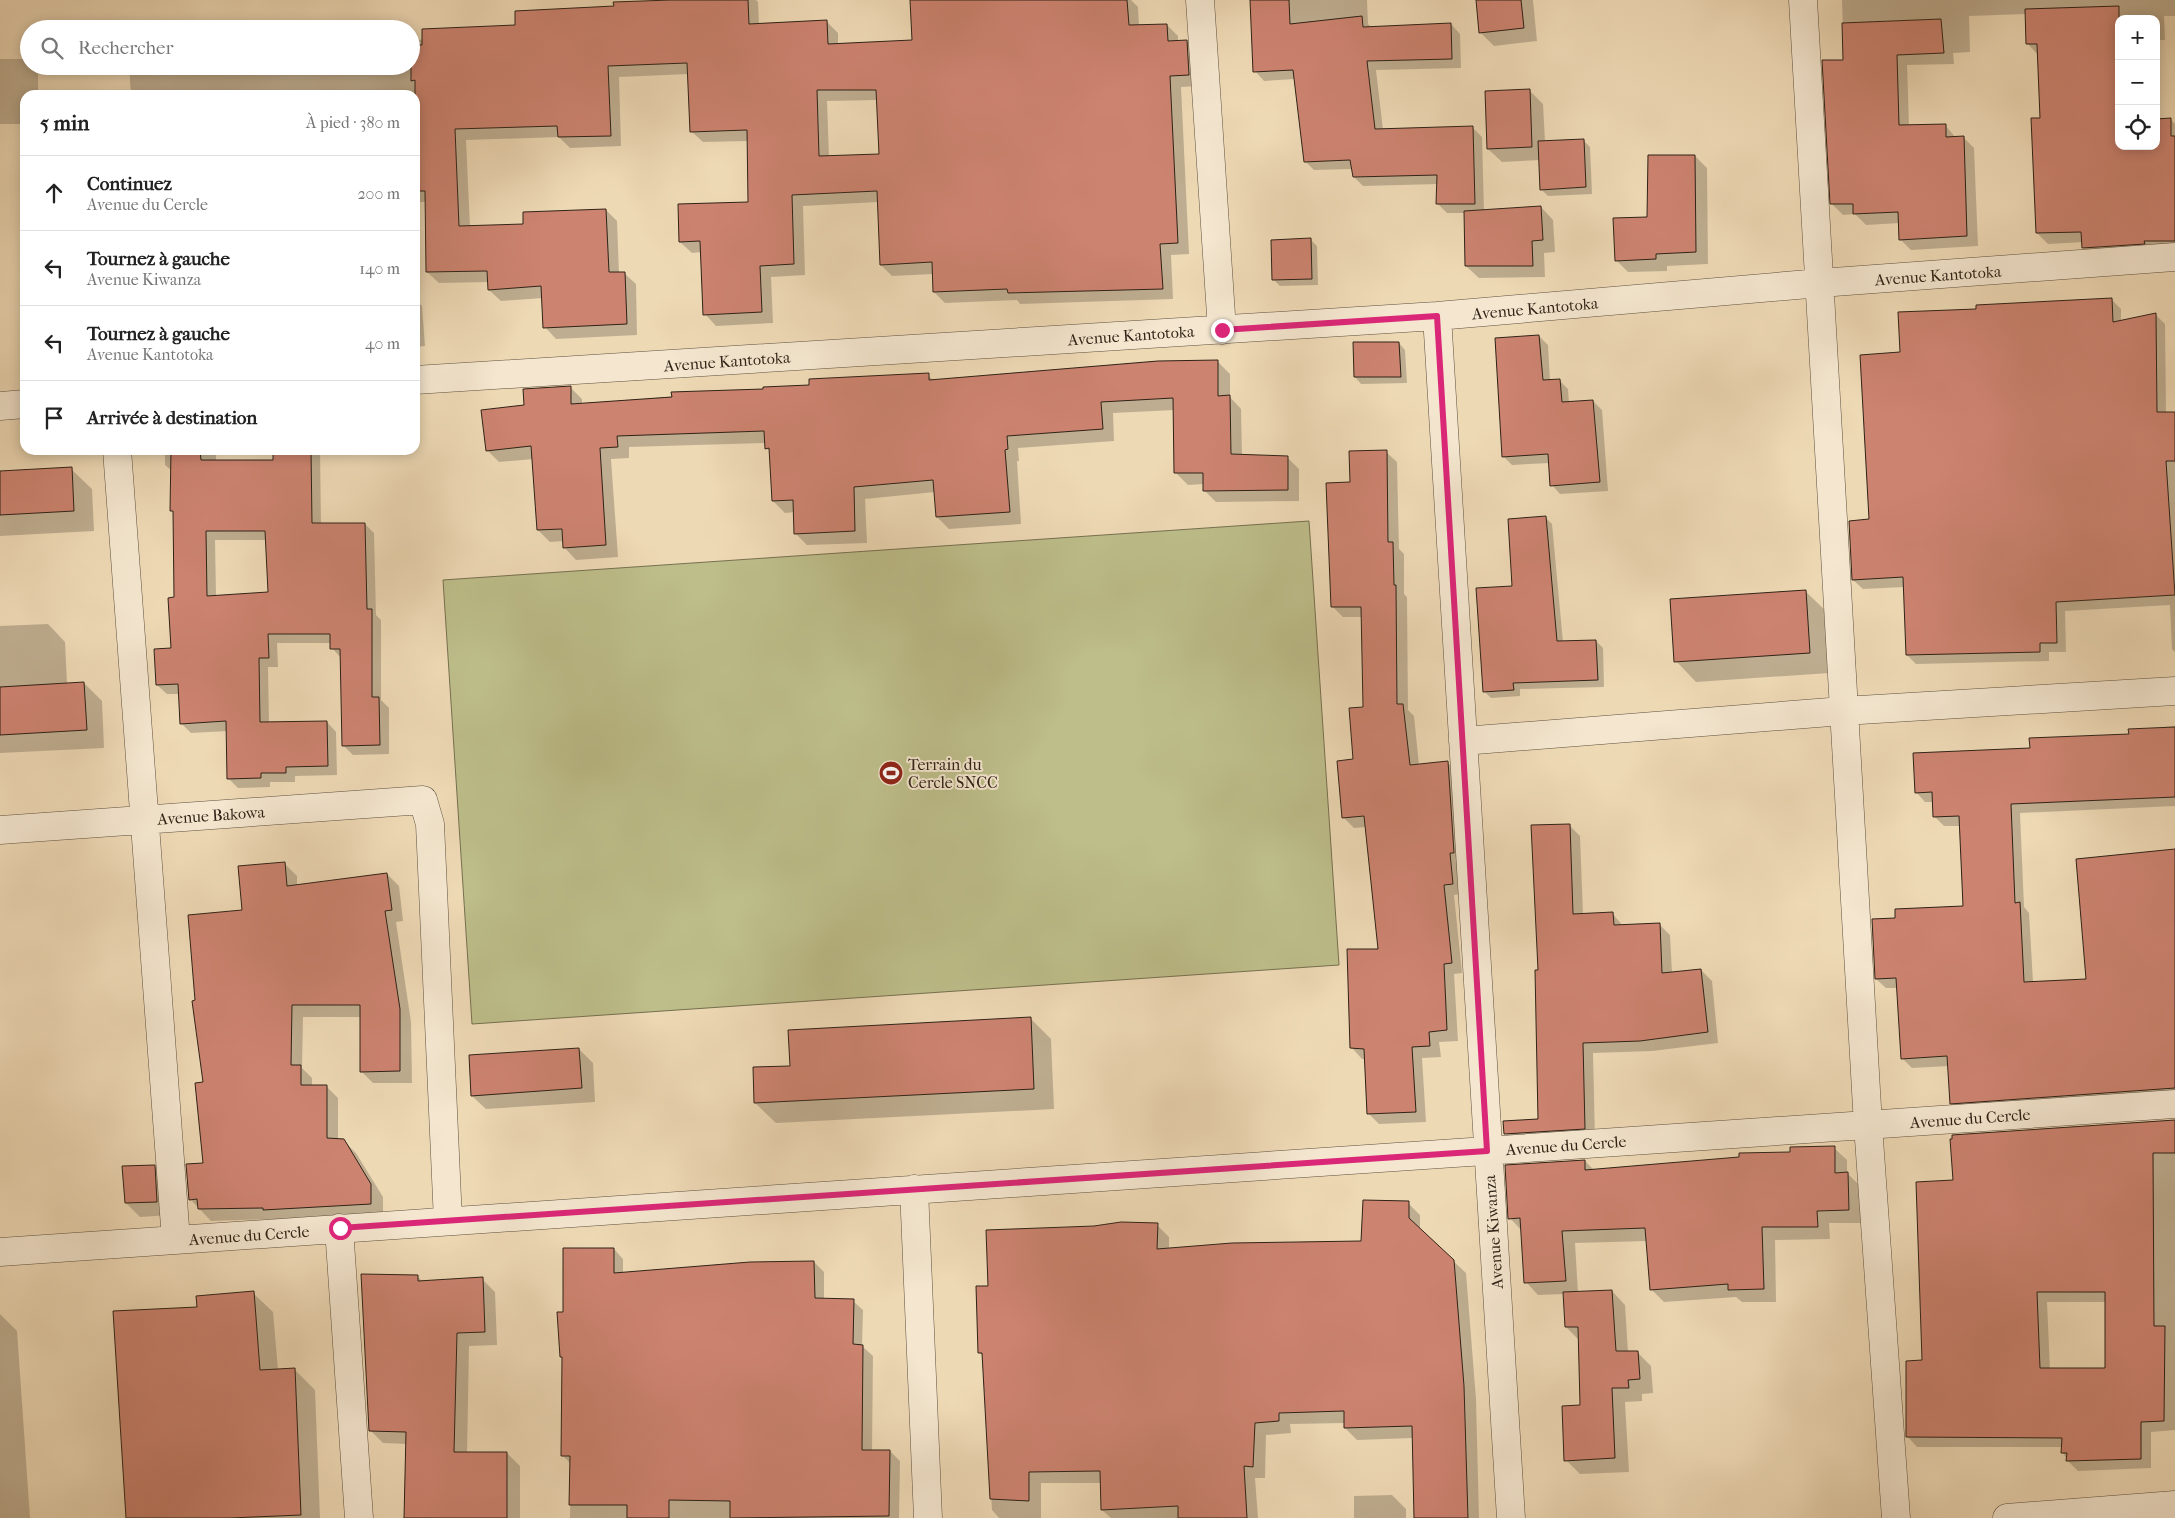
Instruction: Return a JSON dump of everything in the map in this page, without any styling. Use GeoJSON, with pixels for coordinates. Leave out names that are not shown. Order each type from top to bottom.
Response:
{"type":"FeatureCollection","features":[{"type":"Feature","properties":{"kind":"street"},"geometry":{"type":"LineString","coordinates":[[1200,0],[1222,330]]}},
{"type":"Feature","properties":{"kind":"street"},"geometry":{"type":"LineString","coordinates":[[1803,0],[1868,1125],[1896,1518]]}},
{"type":"Feature","properties":{"kind":"street","name":"Avenue Kantotoka"},"geometry":{"type":"LineString","coordinates":[[420,380],[1437,316],[1820,283],[2175,257]]}},
{"type":"Feature","properties":{"kind":"street","name":"Avenue Kiwanza"},"geometry":{"type":"LineString","coordinates":[[1437,316],[1511,1518]]}},
{"type":"Feature","properties":{"kind":"street"},"geometry":{"type":"LineString","coordinates":[[0,406],[20,404]]}},
{"type":"Feature","properties":{"kind":"street"},"geometry":{"type":"LineString","coordinates":[[117,455],[176,1240]]}},
{"type":"Feature","properties":{"kind":"street"},"geometry":{"type":"LineString","coordinates":[[1463,740],[1843,712],[2175,692]]}},
{"type":"Feature","properties":{"kind":"street","name":"Avenue Bakowa"},"geometry":{"type":"LineString","coordinates":[[0,830],[423,800],[430,824],[448,1221]]}},
{"type":"Feature","properties":{"kind":"street","name":"Avenue du Cercle"},"geometry":{"type":"LineString","coordinates":[[0,1252],[2175,1104]]}},
{"type":"Feature","properties":{"kind":"street"},"geometry":{"type":"LineString","coordinates":[[914,1189],[928,1518]]}},
{"type":"Feature","properties":{"kind":"street"},"geometry":{"type":"LineString","coordinates":[[340,1228],[359,1518]]}},
{"type":"Feature","properties":{"kind":"street"},"geometry":{"type":"LineString","coordinates":[[2007,1518],[2175,1505]]}},
{"type":"Feature","properties":{"kind":"green space","name":"Terrain du Cercle SNCC"},"geometry":{"type":"Polygon","coordinates":[[[1309,521],[1339,965],[472,1024],[443,580],[1309,521]]]}},
{"type":"Feature","properties":{"kind":"building"},"geometry":{"type":"Polygon","coordinates":[[[748,0],[749,24],[827,20],[828,44],[912,40],[910,0],[1127,0],[1129,25],[1167,24],[1168,41],[1187,40],[1189,75],[1170,76],[1178,243],[1160,244],[1163,289],[1008,293],[1007,289],[933,292],[932,262],[880,265],[877,191],[792,195],[794,264],[760,266],[762,312],[703,315],[700,241],[679,242],[678,204],[748,202],[747,130],[690,132],[687,63],[608,66],[611,136],[558,137],[557,126],[455,129],[459,226],[523,224],[523,212],[606,209],[609,272],[625,272],[627,324],[543,328],[541,286],[488,290],[487,271],[426,272],[425,191],[420,191],[420,90],[415,90],[415,80],[411,81],[411,75],[420,75],[422,29],[515,25],[515,11],[614,6],[613,2],[748,0]],[[817,90],[819,156],[879,154],[876,90],[817,90]]]}},
{"type":"Feature","properties":{"kind":"building"},"geometry":{"type":"Polygon","coordinates":[[[1250,0],[1289,0],[1290,24],[1362,16],[1363,27],[1451,23],[1452,59],[1367,61],[1375,129],[1473,126],[1475,204],[1436,204],[1437,175],[1353,177],[1350,160],[1304,162],[1293,70],[1253,72],[1250,0]]]}},
{"type":"Feature","properties":{"kind":"building"},"geometry":{"type":"Polygon","coordinates":[[[1476,0],[1521,0],[1524,28],[1479,33],[1476,0]]]}},
{"type":"Feature","properties":{"kind":"building"},"geometry":{"type":"Polygon","coordinates":[[[2119,6],[2119,15],[2115,15],[2115,150],[2160,150],[2160,119],[2171,118],[2171,136],[2175,136],[2175,241],[2144,241],[2145,244],[2082,248],[2081,232],[2036,233],[2031,118],[2040,118],[2037,44],[2026,44],[2025,9],[2119,6]]]}},
{"type":"Feature","properties":{"kind":"building"},"geometry":{"type":"Polygon","coordinates":[[[1941,19],[1944,53],[1897,55],[1899,125],[1946,124],[1946,137],[1964,136],[1967,236],[1899,240],[1898,212],[1853,214],[1853,204],[1830,204],[1822,60],[1843,60],[1842,23],[1941,19]]]}},
{"type":"Feature","properties":{"kind":"building"},"geometry":{"type":"Polygon","coordinates":[[[1530,89],[1532,147],[1487,149],[1485,91],[1530,89]]]}},
{"type":"Feature","properties":{"kind":"building"},"geometry":{"type":"Polygon","coordinates":[[[1584,139],[1586,187],[1540,190],[1538,141],[1584,139]]]}},
{"type":"Feature","properties":{"kind":"building"},"geometry":{"type":"Polygon","coordinates":[[[1648,155],[1695,155],[1696,252],[1656,254],[1656,259],[1615,261],[1613,218],[1647,217],[1648,155]]]}},
{"type":"Feature","properties":{"kind":"building"},"geometry":{"type":"Polygon","coordinates":[[[1541,206],[1543,240],[1532,241],[1533,266],[1465,266],[1464,211],[1541,206]]]}},
{"type":"Feature","properties":{"kind":"building"},"geometry":{"type":"Polygon","coordinates":[[[1311,238],[1312,279],[1272,280],[1271,240],[1311,238]]]}},
{"type":"Feature","properties":{"kind":"building"},"geometry":{"type":"Polygon","coordinates":[[[2112,298],[2113,322],[2156,313],[2157,412],[2175,412],[2175,461],[2166,461],[2175,595],[2056,602],[2057,643],[2040,643],[2040,652],[1906,655],[1903,577],[1852,580],[1849,521],[1869,519],[1860,355],[1900,352],[1898,312],[1976,309],[1976,305],[2112,298]]]}},
{"type":"Feature","properties":{"kind":"building"},"geometry":{"type":"Polygon","coordinates":[[[1539,335],[1543,380],[1560,379],[1562,402],[1593,400],[1600,482],[1550,486],[1548,454],[1502,457],[1495,338],[1539,335]]]}},
{"type":"Feature","properties":{"kind":"building"},"geometry":{"type":"Polygon","coordinates":[[[1353,342],[1399,342],[1401,377],[1354,377],[1353,342]]]}},
{"type":"Feature","properties":{"kind":"building"},"geometry":{"type":"Polygon","coordinates":[[[1218,360],[1218,396],[1230,395],[1231,454],[1288,456],[1288,490],[1203,491],[1203,473],[1174,473],[1173,398],[1101,402],[1103,429],[1007,436],[1008,449],[1005,450],[1010,512],[936,517],[933,480],[854,487],[855,531],[794,534],[793,500],[772,501],[769,448],[765,449],[764,431],[617,436],[618,447],[600,448],[606,545],[563,548],[562,529],[537,530],[531,446],[486,451],[481,410],[524,405],[523,389],[571,386],[571,404],[672,397],[671,392],[763,389],[763,387],[809,385],[809,379],[929,373],[929,380],[1158,361],[1218,360]]]}},
{"type":"Feature","properties":{"kind":"building"},"geometry":{"type":"Polygon","coordinates":[[[1387,450],[1388,542],[1393,542],[1394,585],[1396,585],[1397,704],[1403,704],[1410,765],[1448,761],[1454,853],[1450,853],[1453,884],[1444,885],[1452,963],[1444,964],[1447,1030],[1429,1032],[1430,1046],[1412,1047],[1416,1112],[1367,1114],[1364,1049],[1350,1048],[1347,949],[1378,949],[1364,816],[1342,818],[1337,761],[1353,759],[1349,708],[1363,707],[1361,607],[1331,607],[1326,483],[1350,482],[1349,451],[1387,450]]]}},
{"type":"Feature","properties":{"kind":"building"},"geometry":{"type":"Polygon","coordinates":[[[171,455],[200,455],[201,460],[273,460],[273,455],[311,455],[312,523],[365,523],[367,609],[372,609],[372,697],[379,697],[380,745],[342,746],[340,649],[330,649],[330,634],[268,634],[269,658],[259,658],[260,722],[327,721],[328,766],[286,767],[286,773],[261,773],[261,778],[227,779],[226,721],[180,724],[178,684],[156,685],[154,649],[171,648],[168,598],[174,597],[173,511],[170,511],[171,455]],[[206,531],[207,596],[268,592],[265,531],[206,531]]]}},
{"type":"Feature","properties":{"kind":"building"},"geometry":{"type":"Polygon","coordinates":[[[72,467],[74,511],[0,515],[0,471],[72,467]]]}},
{"type":"Feature","properties":{"kind":"building"},"geometry":{"type":"Polygon","coordinates":[[[1546,516],[1557,641],[1596,640],[1598,680],[1513,683],[1514,690],[1483,692],[1476,588],[1512,586],[1508,519],[1546,516]]]}},
{"type":"Feature","properties":{"kind":"building"},"geometry":{"type":"Polygon","coordinates":[[[1806,590],[1810,653],[1674,662],[1670,599],[1806,590]]]}},
{"type":"Feature","properties":{"kind":"building"},"geometry":{"type":"Polygon","coordinates":[[[84,682],[87,730],[0,735],[0,687],[84,682]]]}},
{"type":"Feature","properties":{"kind":"building"},"geometry":{"type":"Polygon","coordinates":[[[2175,727],[2175,797],[2011,804],[2015,903],[2020,902],[2024,982],[2086,979],[2076,859],[2175,849],[2175,1088],[1950,1104],[1947,1056],[1901,1059],[1896,978],[1875,979],[1872,919],[1895,918],[1895,909],[1963,906],[1959,816],[1933,817],[1932,792],[1915,793],[1913,753],[2030,748],[2029,738],[2129,734],[2128,729],[2175,727]]]}},
{"type":"Feature","properties":{"kind":"building"},"geometry":{"type":"Polygon","coordinates":[[[1570,824],[1573,914],[1613,912],[1614,925],[1660,923],[1662,973],[1701,969],[1708,1032],[1640,1041],[1583,1043],[1585,1129],[1504,1134],[1503,1121],[1538,1119],[1535,970],[1538,970],[1531,825],[1570,824]]]}},
{"type":"Feature","properties":{"kind":"building"},"geometry":{"type":"Polygon","coordinates":[[[285,862],[287,886],[387,873],[392,910],[385,911],[400,1009],[400,1071],[360,1072],[360,1005],[292,1005],[291,1065],[301,1065],[301,1085],[327,1085],[327,1138],[344,1139],[371,1184],[371,1204],[263,1210],[263,1208],[198,1209],[197,1199],[189,1200],[186,1164],[203,1163],[195,1083],[203,1082],[192,1001],[195,1000],[188,915],[242,910],[238,866],[285,862]]]}},
{"type":"Feature","properties":{"kind":"building"},"geometry":{"type":"Polygon","coordinates":[[[1031,1017],[1034,1089],[754,1103],[753,1067],[790,1066],[788,1030],[1031,1017]]]}},
{"type":"Feature","properties":{"kind":"building"},"geometry":{"type":"Polygon","coordinates":[[[579,1048],[582,1088],[471,1096],[469,1055],[579,1048]]]}},
{"type":"Feature","properties":{"kind":"building"},"geometry":{"type":"Polygon","coordinates":[[[2175,1120],[2175,1153],[2153,1153],[2154,1326],[2165,1326],[2164,1421],[2141,1422],[2141,1459],[2066,1461],[2067,1453],[2061,1453],[2062,1438],[1906,1437],[1906,1361],[1922,1360],[1916,1182],[1953,1180],[1950,1139],[1952,1139],[1952,1135],[2175,1120]],[[2037,1292],[2040,1368],[2105,1368],[2105,1292],[2037,1292]]]}},
{"type":"Feature","properties":{"kind":"building"},"geometry":{"type":"Polygon","coordinates":[[[1835,1146],[1835,1173],[1848,1172],[1849,1210],[1817,1211],[1818,1227],[1762,1227],[1764,1289],[1728,1290],[1728,1284],[1650,1290],[1645,1228],[1562,1231],[1566,1281],[1524,1283],[1520,1218],[1508,1219],[1505,1165],[1585,1160],[1585,1170],[1739,1157],[1739,1153],[1790,1152],[1790,1147],[1835,1146]]]}},
{"type":"Feature","properties":{"kind":"building"},"geometry":{"type":"Polygon","coordinates":[[[155,1165],[157,1202],[125,1203],[122,1166],[155,1165]]]}},
{"type":"Feature","properties":{"kind":"building"},"geometry":{"type":"Polygon","coordinates":[[[1363,1200],[1409,1201],[1409,1218],[1454,1260],[1464,1386],[1468,1518],[1414,1518],[1412,1426],[1344,1428],[1344,1411],[1279,1413],[1279,1421],[1255,1423],[1253,1467],[1244,1466],[1247,1518],[1178,1518],[1178,1506],[1101,1510],[1100,1471],[1029,1472],[1029,1501],[990,1499],[982,1353],[978,1353],[976,1286],[988,1286],[986,1230],[1094,1226],[1121,1222],[1158,1223],[1157,1249],[1232,1243],[1361,1241],[1363,1200]]]}},
{"type":"Feature","properties":{"kind":"building"},"geometry":{"type":"Polygon","coordinates":[[[563,1248],[614,1248],[614,1273],[750,1262],[814,1261],[815,1298],[854,1299],[853,1344],[863,1345],[862,1450],[890,1450],[889,1516],[730,1518],[730,1501],[669,1500],[669,1518],[627,1518],[627,1505],[569,1505],[570,1456],[561,1456],[562,1357],[560,1357],[557,1312],[563,1312],[563,1248]]]}},
{"type":"Feature","properties":{"kind":"building"},"geometry":{"type":"Polygon","coordinates":[[[361,1274],[418,1275],[418,1281],[483,1277],[485,1332],[457,1333],[454,1452],[507,1452],[507,1518],[404,1518],[406,1432],[369,1431],[361,1274]]]}},
{"type":"Feature","properties":{"kind":"building"},"geometry":{"type":"Polygon","coordinates":[[[1612,1290],[1616,1351],[1638,1351],[1640,1379],[1628,1380],[1629,1388],[1612,1388],[1615,1458],[1564,1461],[1562,1406],[1580,1405],[1578,1327],[1565,1327],[1563,1292],[1612,1290]]]}},
{"type":"Feature","properties":{"kind":"building"},"geometry":{"type":"Polygon","coordinates":[[[254,1291],[260,1370],[295,1368],[301,1515],[230,1518],[126,1518],[113,1311],[197,1307],[196,1296],[254,1291]]]}},
{"type":"Feature","properties":{"kind":"place","name":"Terrain du Cercle SNCC"},"geometry":{"type":"Point","coordinates":[891,773]}},
{"type":"Feature","properties":{"kind":"route"},"geometry":{"type":"LineString","coordinates":[[340,1228],[1487,1151],[1437,316],[1222,330]]}}]}
